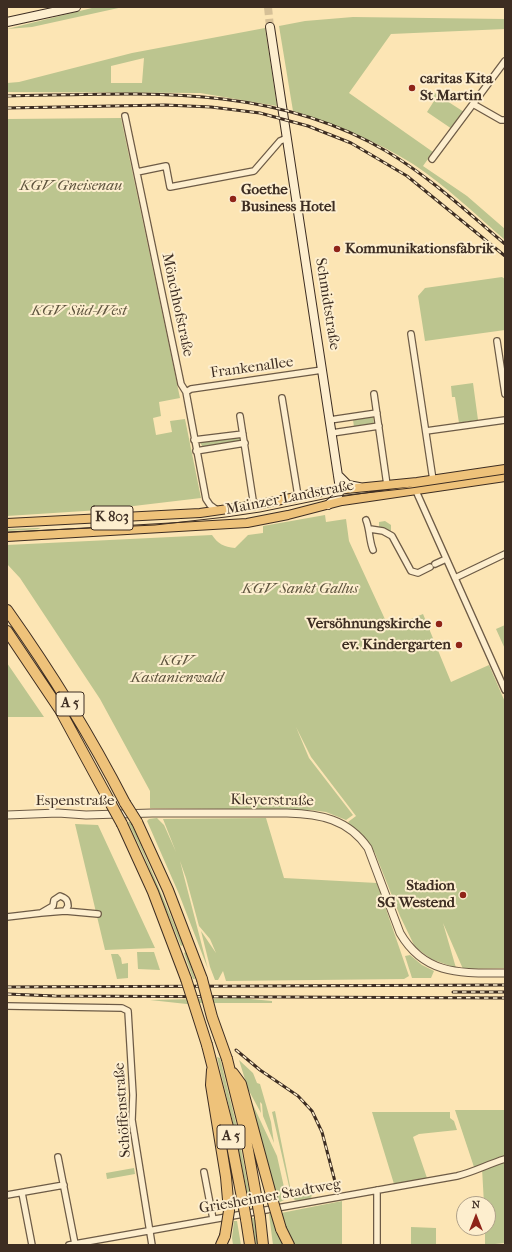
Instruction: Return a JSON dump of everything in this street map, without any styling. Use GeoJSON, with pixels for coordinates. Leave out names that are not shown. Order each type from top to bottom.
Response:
{"type":"FeatureCollection","features":[{"type":"Feature","properties":{"kind":"highway","name":"A 5"},"geometry":{"type":"LineString","coordinates":[[7,610],[93,741],[125,803],[137,822],[171,897],[202,979],[212,1017],[228,1063],[244,1128],[260,1217],[263,1245]]}},
{"type":"Feature","properties":{"kind":"highway","name":"A 5"},"geometry":{"type":"LineString","coordinates":[[7,631],[60,710],[122,824],[153,892],[186,979],[207,1045],[230,1135],[250,1245]]}},
{"type":"Feature","properties":{"kind":"highway"},"geometry":{"type":"LineString","coordinates":[[228,1063],[241,1084],[281,1229],[289,1245]]}},
{"type":"Feature","properties":{"kind":"highway"},"geometry":{"type":"LineString","coordinates":[[213,1068],[210,1085],[226,1177],[228,1211],[223,1240]]}},
{"type":"Feature","properties":{"kind":"main road"},"geometry":{"type":"LineString","coordinates":[[7,22],[76,7]]}},
{"type":"Feature","properties":{"kind":"main road","name":"Schmidtstraße"},"geometry":{"type":"LineString","coordinates":[[270,27],[340,489]]}},
{"type":"Feature","properties":{"kind":"main road","name":"Mainzer Landstraße"},"geometry":{"type":"LineString","coordinates":[[7,523],[200,513],[256,505],[340,489],[433,480],[505,469]]}},
{"type":"Feature","properties":{"kind":"main road"},"geometry":{"type":"LineString","coordinates":[[338,475],[348,485],[360,487]]}},
{"type":"Feature","properties":{"kind":"main road","name":"Mainzer Landstraße"},"geometry":{"type":"LineString","coordinates":[[7,537],[247,523],[358,499],[505,477]]}},
{"type":"Feature","properties":{"kind":"main road"},"geometry":{"type":"LineString","coordinates":[[328,505],[338,496],[340,489],[348,497],[358,499]]}},
{"type":"Feature","properties":{"kind":"street"},"geometry":{"type":"LineString","coordinates":[[432,159],[505,61]]}},
{"type":"Feature","properties":{"kind":"street"},"geometry":{"type":"LineString","coordinates":[[473,104],[501,120],[505,120]]}},
{"type":"Feature","properties":{"kind":"street","name":"Mönchhofstraße"},"geometry":{"type":"LineString","coordinates":[[125,116],[181,382],[186,392],[206,499]]}},
{"type":"Feature","properties":{"kind":"street"},"geometry":{"type":"LineString","coordinates":[[137,172],[166,166],[170,187],[254,171],[280,141],[287,138]]}},
{"type":"Feature","properties":{"kind":"street"},"geometry":{"type":"LineString","coordinates":[[411,334],[433,480]]}},
{"type":"Feature","properties":{"kind":"street"},"geometry":{"type":"LineString","coordinates":[[497,341],[505,394]]}},
{"type":"Feature","properties":{"kind":"street","name":"Frankenallee"},"geometry":{"type":"LineString","coordinates":[[186,392],[191,389],[322,370]]}},
{"type":"Feature","properties":{"kind":"street"},"geometry":{"type":"LineString","coordinates":[[374,394],[387,485]]}},
{"type":"Feature","properties":{"kind":"street"},"geometry":{"type":"LineString","coordinates":[[282,398],[298,496]]}},
{"type":"Feature","properties":{"kind":"street"},"geometry":{"type":"LineString","coordinates":[[330,420],[377,413]]}},
{"type":"Feature","properties":{"kind":"street"},"geometry":{"type":"LineString","coordinates":[[240,416],[253,500],[256,505]]}},
{"type":"Feature","properties":{"kind":"street"},"geometry":{"type":"LineString","coordinates":[[426,431],[505,420]]}},
{"type":"Feature","properties":{"kind":"street"},"geometry":{"type":"LineString","coordinates":[[332,433],[379,426]]}},
{"type":"Feature","properties":{"kind":"street"},"geometry":{"type":"LineString","coordinates":[[194,440],[243,434]]}},
{"type":"Feature","properties":{"kind":"street"},"geometry":{"type":"LineString","coordinates":[[196,451],[245,443]]}},
{"type":"Feature","properties":{"kind":"street"},"geometry":{"type":"LineString","coordinates":[[416,490],[505,690]]}},
{"type":"Feature","properties":{"kind":"street"},"geometry":{"type":"LineString","coordinates":[[200,513],[206,499],[217,510]]}},
{"type":"Feature","properties":{"kind":"street"},"geometry":{"type":"LineString","coordinates":[[366,520],[370,529],[369,541],[373,550]]}},
{"type":"Feature","properties":{"kind":"street"},"geometry":{"type":"LineString","coordinates":[[370,529],[383,531],[392,536],[411,571],[418,573],[446,559]]}},
{"type":"Feature","properties":{"kind":"street"},"geometry":{"type":"LineString","coordinates":[[455,578],[505,554]]}},
{"type":"Feature","properties":{"kind":"street","name":"Espenstraße"},"geometry":{"type":"LineString","coordinates":[[7,815],[144,813]]}},
{"type":"Feature","properties":{"kind":"street","name":"Kleyerstraße"},"geometry":{"type":"LineString","coordinates":[[144,813],[309,814],[324,816],[339,822],[356,833],[368,848],[400,933],[406,943],[416,954],[432,965],[448,971],[505,973]]}},
{"type":"Feature","properties":{"kind":"street"},"geometry":{"type":"LineString","coordinates":[[53,906],[54,900],[60,896],[65,898],[68,901],[68,906],[62,911]]}},
{"type":"Feature","properties":{"kind":"street"},"geometry":{"type":"LineString","coordinates":[[53,906],[62,911]]}},
{"type":"Feature","properties":{"kind":"street"},"geometry":{"type":"LineString","coordinates":[[41,913],[53,906]]}},
{"type":"Feature","properties":{"kind":"street"},"geometry":{"type":"LineString","coordinates":[[7,917],[62,911],[98,914]]}},
{"type":"Feature","properties":{"kind":"street","name":"Schöffenstraße"},"geometry":{"type":"LineString","coordinates":[[7,1006],[122,1008],[128,1011],[133,1095],[132,1120],[152,1245]]}},
{"type":"Feature","properties":{"kind":"street"},"geometry":{"type":"LineString","coordinates":[[58,1157],[64,1185],[72,1244]]}},
{"type":"Feature","properties":{"kind":"street","name":"Griesheimer Stadtweg"},"geometry":{"type":"LineString","coordinates":[[72,1244],[476,1172],[481,1167],[505,1159]]}},
{"type":"Feature","properties":{"kind":"street"},"geometry":{"type":"LineString","coordinates":[[204,1172],[213,1219]]}},
{"type":"Feature","properties":{"kind":"street"},"geometry":{"type":"LineString","coordinates":[[7,1195],[64,1185]]}},
{"type":"Feature","properties":{"kind":"street"},"geometry":{"type":"LineString","coordinates":[[377,1190],[377,1245]]}},
{"type":"Feature","properties":{"kind":"street"},"geometry":{"type":"LineString","coordinates":[[22,1193],[32,1245]]}},
{"type":"Feature","properties":{"kind":"green space"},"geometry":{"type":"Polygon","coordinates":[[[96,7],[123,7],[32,27],[7,29],[96,7]]]}},
{"type":"Feature","properties":{"kind":"green space"},"geometry":{"type":"Polygon","coordinates":[[[353,17],[505,19],[505,29],[391,34],[349,93],[433,152],[423,166],[467,196],[505,229],[505,240],[449,191],[399,155],[354,134],[293,111],[279,26],[305,21],[353,17]]]}},
{"type":"Feature","properties":{"kind":"green space"},"geometry":{"type":"Polygon","coordinates":[[[265,28],[277,106],[200,93],[7,92],[7,83],[19,82],[132,53],[265,28]],[[144,58],[111,66],[111,83],[142,83],[144,58]]]}},
{"type":"Feature","properties":{"kind":"green space"},"geometry":{"type":"Polygon","coordinates":[[[433,92],[464,112],[452,129],[427,112],[434,101],[429,97],[433,92]]]}},
{"type":"Feature","properties":{"kind":"green space"},"geometry":{"type":"Polygon","coordinates":[[[121,118],[180,398],[159,402],[161,416],[153,418],[156,435],[172,432],[170,421],[185,419],[201,498],[100,510],[7,516],[7,119],[121,118]]]}},
{"type":"Feature","properties":{"kind":"green space"},"geometry":{"type":"Polygon","coordinates":[[[502,277],[505,279],[505,330],[425,341],[418,296],[425,288],[502,277]]]}},
{"type":"Feature","properties":{"kind":"green space"},"geometry":{"type":"Polygon","coordinates":[[[473,383],[478,420],[459,423],[455,397],[452,397],[451,386],[473,383]]]}},
{"type":"Feature","properties":{"kind":"green space"},"geometry":{"type":"Polygon","coordinates":[[[373,417],[374,424],[354,427],[353,420],[373,417]]]}},
{"type":"Feature","properties":{"kind":"green space"},"geometry":{"type":"Polygon","coordinates":[[[240,437],[241,441],[203,448],[200,442],[202,440],[240,437]]]}},
{"type":"Feature","properties":{"kind":"green space"},"geometry":{"type":"Polygon","coordinates":[[[325,515],[326,522],[346,519],[349,541],[389,628],[423,614],[451,682],[489,665],[505,702],[505,968],[463,969],[443,923],[456,968],[431,959],[415,947],[400,916],[375,853],[348,822],[356,816],[311,757],[296,727],[309,758],[353,815],[346,820],[326,812],[311,810],[150,808],[150,791],[100,699],[20,578],[7,564],[7,545],[212,535],[222,544],[235,548],[248,535],[263,533],[263,526],[325,515]]]}},
{"type":"Feature","properties":{"kind":"green space"},"geometry":{"type":"Polygon","coordinates":[[[385,521],[391,525],[391,531],[379,527],[379,522],[385,521]]]}},
{"type":"Feature","properties":{"kind":"green space"},"geometry":{"type":"Polygon","coordinates":[[[7,529],[41,529],[7,531],[7,529]]]}},
{"type":"Feature","properties":{"kind":"green space"},"geometry":{"type":"Polygon","coordinates":[[[505,625],[505,649],[496,629],[505,625]]]}},
{"type":"Feature","properties":{"kind":"green space"},"geometry":{"type":"Polygon","coordinates":[[[7,663],[44,717],[7,717],[7,663]]]}},
{"type":"Feature","properties":{"kind":"green space"},"geometry":{"type":"Polygon","coordinates":[[[157,818],[164,825],[176,852],[163,819],[266,818],[284,878],[377,883],[409,976],[404,979],[226,981],[223,971],[218,980],[215,980],[210,967],[201,931],[216,953],[210,939],[199,926],[180,861],[208,969],[179,894],[147,821],[149,819],[157,818]]]}},
{"type":"Feature","properties":{"kind":"green space"},"geometry":{"type":"Polygon","coordinates":[[[128,822],[131,822],[183,945],[181,946],[144,856],[128,822]]]}},
{"type":"Feature","properties":{"kind":"green space"},"geometry":{"type":"Polygon","coordinates":[[[75,824],[98,825],[155,948],[105,950],[75,824]]]}},
{"type":"Feature","properties":{"kind":"green space"},"geometry":{"type":"Polygon","coordinates":[[[137,952],[154,952],[160,970],[138,969],[137,952]]]}},
{"type":"Feature","properties":{"kind":"green space"},"geometry":{"type":"Polygon","coordinates":[[[186,952],[195,979],[193,979],[184,953],[186,952]]]}},
{"type":"Feature","properties":{"kind":"green space"},"geometry":{"type":"Polygon","coordinates":[[[111,954],[118,954],[121,958],[122,964],[128,963],[128,978],[117,979],[111,954]]]}},
{"type":"Feature","properties":{"kind":"green space"},"geometry":{"type":"Polygon","coordinates":[[[410,955],[422,965],[434,971],[431,978],[412,978],[405,956],[410,955]]]}},
{"type":"Feature","properties":{"kind":"green space"},"geometry":{"type":"Polygon","coordinates":[[[240,998],[272,1001],[272,1003],[199,1003],[196,1005],[150,1000],[240,998]]]}},
{"type":"Feature","properties":{"kind":"green space"},"geometry":{"type":"Polygon","coordinates":[[[217,1057],[220,1058],[236,1123],[252,1206],[250,1207],[234,1127],[217,1057]]]}},
{"type":"Feature","properties":{"kind":"green space"},"geometry":{"type":"Polygon","coordinates":[[[239,1060],[253,1073],[257,1083],[260,1084],[271,1122],[274,1143],[263,1116],[262,1104],[260,1102],[261,1113],[248,1089],[239,1060]]]}},
{"type":"Feature","properties":{"kind":"green space"},"geometry":{"type":"Polygon","coordinates":[[[246,1090],[277,1156],[286,1196],[284,1200],[280,1202],[278,1201],[246,1090]]]}},
{"type":"Feature","properties":{"kind":"green space"},"geometry":{"type":"Polygon","coordinates":[[[455,1110],[505,1110],[505,1157],[494,1161],[491,1160],[488,1163],[474,1167],[455,1110]]]}},
{"type":"Feature","properties":{"kind":"green space"},"geometry":{"type":"Polygon","coordinates":[[[275,1111],[292,1196],[312,1193],[311,1199],[297,1201],[293,1198],[291,1195],[272,1112],[275,1111]]]}},
{"type":"Feature","properties":{"kind":"green space"},"geometry":{"type":"Polygon","coordinates":[[[372,1112],[450,1112],[450,1118],[454,1121],[457,1130],[419,1134],[413,1137],[427,1178],[394,1184],[372,1112]]]}},
{"type":"Feature","properties":{"kind":"green space"},"geometry":{"type":"Polygon","coordinates":[[[505,1160],[505,1243],[485,1245],[485,1236],[496,1236],[496,1196],[484,1196],[482,1168],[505,1160]]]}},
{"type":"Feature","properties":{"kind":"green space"},"geometry":{"type":"Polygon","coordinates":[[[134,1168],[135,1174],[107,1179],[106,1173],[134,1168]]]}},
{"type":"Feature","properties":{"kind":"green space"},"geometry":{"type":"Polygon","coordinates":[[[342,1201],[342,1245],[293,1245],[286,1234],[281,1213],[342,1201]]]}},
{"type":"Feature","properties":{"kind":"green space"},"geometry":{"type":"Polygon","coordinates":[[[269,1214],[273,1214],[285,1245],[273,1245],[269,1214]]]}},
{"type":"Feature","properties":{"kind":"green space"},"geometry":{"type":"Polygon","coordinates":[[[252,1218],[254,1218],[258,1245],[256,1245],[252,1218]]]}},
{"type":"Feature","properties":{"kind":"green space"},"geometry":{"type":"Polygon","coordinates":[[[234,1221],[237,1221],[241,1245],[233,1245],[232,1238],[234,1221]]]}},
{"type":"Feature","properties":{"kind":"green space"},"geometry":{"type":"Polygon","coordinates":[[[411,1227],[436,1228],[436,1245],[411,1245],[411,1227]]]}},
{"type":"Feature","properties":{"kind":"tunnel"},"geometry":{"type":"LineString","coordinates":[[268,7],[270,27]]}},
{"type":"Feature","properties":{"kind":"tram line"},"geometry":{"type":"LineString","coordinates":[[7,532],[155,525],[226,517],[260,512],[338,496],[411,488],[505,474]]}},
{"type":"Feature","properties":{"kind":"railway"},"geometry":{"type":"LineString","coordinates":[[7,96],[153,94],[201,97],[249,103],[295,113],[341,129],[386,151],[433,183],[505,244]]}},
{"type":"Feature","properties":{"kind":"railway"},"geometry":{"type":"LineString","coordinates":[[7,108],[165,105],[211,107],[260,113],[308,126],[351,143],[407,176],[505,256]]}},
{"type":"Feature","properties":{"kind":"railway"},"geometry":{"type":"LineString","coordinates":[[7,987],[505,985]]}},
{"type":"Feature","properties":{"kind":"railway"},"geometry":{"type":"LineString","coordinates":[[453,992],[505,992]]}},
{"type":"Feature","properties":{"kind":"railway"},"geometry":{"type":"LineString","coordinates":[[7,994],[55,996],[505,998]]}},
{"type":"Feature","properties":{"kind":"railway"},"geometry":{"type":"LineString","coordinates":[[236,1050],[260,1070],[298,1096],[312,1111],[322,1132],[338,1193]]}},
{"type":"Feature","properties":{"kind":"place","name":"caritas Kita St Martin"},"geometry":{"type":"Point","coordinates":[412,88]}},
{"type":"Feature","properties":{"kind":"place","name":"Goethe Business Hotel"},"geometry":{"type":"Point","coordinates":[233,199]}},
{"type":"Feature","properties":{"kind":"place","name":"Kommunikationsfabrik"},"geometry":{"type":"Point","coordinates":[337,249]}},
{"type":"Feature","properties":{"kind":"place","name":"Versöhnungskirche"},"geometry":{"type":"Point","coordinates":[439,624]}},
{"type":"Feature","properties":{"kind":"place","name":"ev. Kindergarten"},"geometry":{"type":"Point","coordinates":[459,645]}},
{"type":"Feature","properties":{"kind":"place","name":"Stadion SG Westend"},"geometry":{"type":"Point","coordinates":[463,895]}},
{"type":"Feature","properties":{"kind":"park label","name":"KGV Gneisenau"},"geometry":{"type":"Point","coordinates":[71,186]}},
{"type":"Feature","properties":{"kind":"park label","name":"KGV Süd-West"},"geometry":{"type":"Point","coordinates":[79,311]}},
{"type":"Feature","properties":{"kind":"park label","name":"KGV Sankt Gallus"},"geometry":{"type":"Point","coordinates":[300,589]}},
{"type":"Feature","properties":{"kind":"park label","name":"KGV Kastanienwald"},"geometry":{"type":"Point","coordinates":[177,670]}}]}
